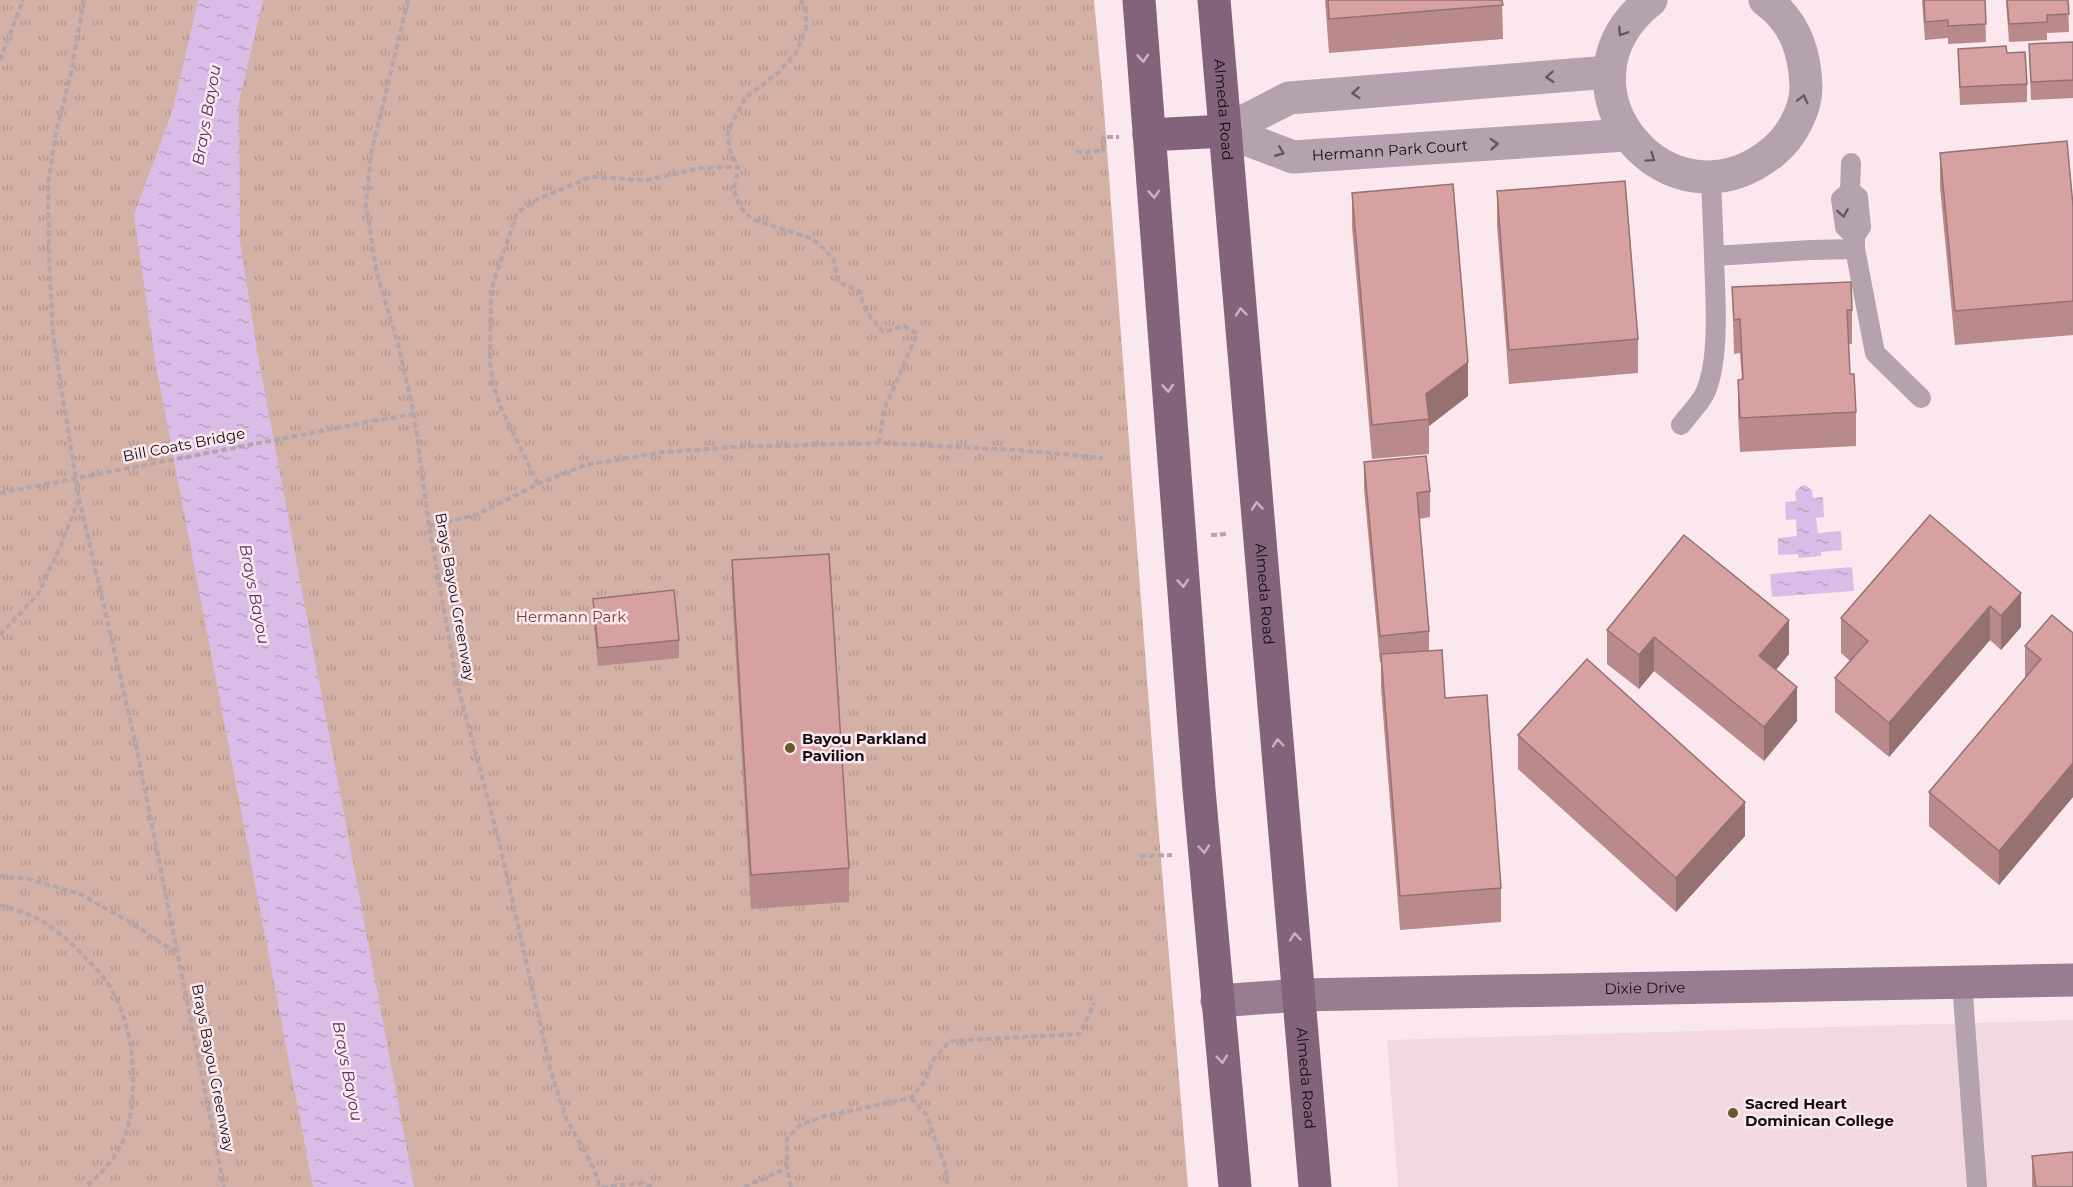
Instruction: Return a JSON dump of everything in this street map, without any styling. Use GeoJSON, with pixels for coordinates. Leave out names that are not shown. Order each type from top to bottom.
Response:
{"type":"FeatureCollection","features":[{"type":"Feature","properties":{"kind":"main road"},"geometry":{"type":"LineString","coordinates":[[1139,0],[1217,1001],[1235,1187]]}},
{"type":"Feature","properties":{"kind":"main road","name":"Almeda Road"},"geometry":{"type":"LineString","coordinates":[[1214,0],[1316,1187]]}},
{"type":"Feature","properties":{"kind":"main road"},"geometry":{"type":"LineString","coordinates":[[1149,135],[1225,131]]}},
{"type":"Feature","properties":{"kind":"street"},"geometry":{"type":"LineString","coordinates":[[1651,0],[1635,13],[1617,40],[1609,72],[1612,105],[1626,135],[1649,158],[1678,173],[1711,177],[1737,173],[1761,162],[1781,145],[1797,120],[1806,91],[1805,62],[1796,34],[1768,0]]}},
{"type":"Feature","properties":{"kind":"street"},"geometry":{"type":"LineString","coordinates":[[1225,131],[1289,98],[1609,72]]}},
{"type":"Feature","properties":{"kind":"street","name":"Hermann Park Court"},"geometry":{"type":"LineString","coordinates":[[1225,131],[1293,157],[1626,135]]}},
{"type":"Feature","properties":{"kind":"street","name":"Dixie Drive"},"geometry":{"type":"LineString","coordinates":[[1217,1001],[1300,995],[2073,980]]}},
{"type":"Feature","properties":{"kind":"lane"},"geometry":{"type":"LineString","coordinates":[[1851,163],[1850,191],[1858,197],[1861,227],[1855,242],[1875,353],[1921,398]]}},
{"type":"Feature","properties":{"kind":"lane"},"geometry":{"type":"LineString","coordinates":[[1681,425],[1704,394],[1712,366],[1716,323],[1711,177]]}},
{"type":"Feature","properties":{"kind":"lane"},"geometry":{"type":"LineString","coordinates":[[1714,256],[1810,250],[1855,242]]}},
{"type":"Feature","properties":{"kind":"lane"},"geometry":{"type":"LineString","coordinates":[[1962,982],[1977,1187]]}},
{"type":"Feature","properties":{"kind":"path"},"geometry":{"type":"LineString","coordinates":[[0,60],[23,0]]}},
{"type":"Feature","properties":{"kind":"path","name":"Brays Bayou Greenway"},"geometry":{"type":"LineString","coordinates":[[84,0],[71,73],[56,132],[48,184],[53,335],[79,498],[135,741],[224,1187]]}},
{"type":"Feature","properties":{"kind":"path","name":"Brays Bayou Greenway"},"geometry":{"type":"LineString","coordinates":[[408,0],[371,154],[366,205],[376,274],[398,344],[414,414],[429,526],[458,683],[499,841],[551,1072],[566,1118],[593,1167],[601,1187]]}},
{"type":"Feature","properties":{"kind":"path"},"geometry":{"type":"LineString","coordinates":[[800,0],[806,7],[806,27],[795,53],[777,73],[745,98],[728,132],[729,148],[738,167],[734,190],[739,206],[752,219],[813,239],[833,258],[838,282],[859,291],[866,311],[883,333],[904,326],[917,334],[884,410],[879,443]]}},
{"type":"Feature","properties":{"kind":"path"},"geometry":{"type":"LineString","coordinates":[[1076,152],[1103,151],[1103,137],[1149,135]]}},
{"type":"Feature","properties":{"kind":"path"},"geometry":{"type":"LineString","coordinates":[[538,484],[500,405],[493,384],[490,363],[491,290],[517,213],[538,199],[591,177],[647,180],[700,168],[738,167]]}},
{"type":"Feature","properties":{"kind":"path","name":"Bill Coats Bridge"},"geometry":{"type":"LineString","coordinates":[[0,493],[414,414]]}},
{"type":"Feature","properties":{"kind":"path"},"geometry":{"type":"LineString","coordinates":[[429,526],[476,515],[538,484],[585,465],[663,452],[735,447],[879,443],[1018,450],[1103,458]]}},
{"type":"Feature","properties":{"kind":"path"},"geometry":{"type":"LineString","coordinates":[[0,634],[38,594],[61,545],[79,498]]}},
{"type":"Feature","properties":{"kind":"path"},"geometry":{"type":"LineString","coordinates":[[1211,536],[1230,533]]}},
{"type":"Feature","properties":{"kind":"path"},"geometry":{"type":"LineString","coordinates":[[0,876],[29,879],[80,894],[179,954]]}},
{"type":"Feature","properties":{"kind":"path"},"geometry":{"type":"LineString","coordinates":[[0,905],[34,917],[66,938],[110,987],[125,1023],[134,1072],[133,1107],[129,1125],[114,1159],[85,1187]]}},
{"type":"Feature","properties":{"kind":"path"},"geometry":{"type":"LineString","coordinates":[[791,1187],[787,1168],[787,1139],[800,1125],[825,1116],[911,1098],[925,1081],[933,1060],[950,1041],[1080,1034],[1094,1003]]}},
{"type":"Feature","properties":{"kind":"path"},"geometry":{"type":"LineString","coordinates":[[911,1098],[926,1114],[946,1168],[947,1187]]}},
{"type":"Feature","properties":{"kind":"path"},"geometry":{"type":"LineString","coordinates":[[744,1187],[787,1168]]}},
{"type":"Feature","properties":{"kind":"path"},"geometry":{"type":"LineString","coordinates":[[601,1187],[642,1183],[652,1187]]}},
{"type":"Feature","properties":{"kind":"shaded area","name":"Sacred Heart Dominican College"},"geometry":{"type":"Polygon","coordinates":[[[2073,1020],[2073,1187],[1398,1187],[1387,1040],[2073,1020]]]}},
{"type":"Feature","properties":{"kind":"green space","name":"Hermann Park"},"geometry":{"type":"Polygon","coordinates":[[[0,0],[1094,0],[1188,1187],[0,1187],[0,0]]]}},
{"type":"Feature","properties":{"kind":"water","name":"Brays Bayou"},"geometry":{"type":"Polygon","coordinates":[[[198,0],[263,0],[239,102],[240,242],[259,361],[414,1187],[313,1187],[155,361],[134,215],[173,109],[198,0]]]}},
{"type":"Feature","properties":{"kind":"water"},"geometry":{"type":"Polygon","coordinates":[[[1805,485],[1812,490],[1813,498],[1823,497],[1824,517],[1816,518],[1818,533],[1841,531],[1842,550],[1821,552],[1821,556],[1799,558],[1798,554],[1778,555],[1778,538],[1797,536],[1796,519],[1786,520],[1785,502],[1796,501],[1795,492],[1805,485]]]}},
{"type":"Feature","properties":{"kind":"water"},"geometry":{"type":"Polygon","coordinates":[[[1852,567],[1854,591],[1772,597],[1770,574],[1852,567]]]}},
{"type":"Feature","properties":{"kind":"building"},"geometry":{"type":"Polygon","coordinates":[[[1328,0],[1502,0],[1503,5],[1329,19],[1328,0]]]}},
{"type":"Feature","properties":{"kind":"building"},"geometry":{"type":"Polygon","coordinates":[[[1924,0],[1985,0],[1986,24],[1948,26],[1948,20],[1925,22],[1924,0]]]}},
{"type":"Feature","properties":{"kind":"building"},"geometry":{"type":"Polygon","coordinates":[[[2007,0],[2068,0],[2069,14],[2047,15],[2047,22],[2009,24],[2007,0]]]}},
{"type":"Feature","properties":{"kind":"building"},"geometry":{"type":"Polygon","coordinates":[[[2073,42],[2073,80],[2031,82],[2029,44],[2073,42]]]}},
{"type":"Feature","properties":{"kind":"building"},"geometry":{"type":"Polygon","coordinates":[[[2006,46],[2007,53],[2025,52],[2027,84],[1960,87],[1958,49],[2006,46]]]}},
{"type":"Feature","properties":{"kind":"building"},"geometry":{"type":"Polygon","coordinates":[[[2067,141],[2073,206],[2073,301],[1955,311],[1940,153],[2067,141]]]}},
{"type":"Feature","properties":{"kind":"building"},"geometry":{"type":"Polygon","coordinates":[[[1625,181],[1638,339],[1509,350],[1497,191],[1625,181]]]}},
{"type":"Feature","properties":{"kind":"building"},"geometry":{"type":"Polygon","coordinates":[[[1453,184],[1468,362],[1426,394],[1429,419],[1372,425],[1352,193],[1453,184]]]}},
{"type":"Feature","properties":{"kind":"building"},"geometry":{"type":"Polygon","coordinates":[[[1851,282],[1852,310],[1847,310],[1850,374],[1854,374],[1856,412],[1740,418],[1738,380],[1743,379],[1740,319],[1734,320],[1732,287],[1851,282]]]}},
{"type":"Feature","properties":{"kind":"building"},"geometry":{"type":"Polygon","coordinates":[[[1426,456],[1430,491],[1417,493],[1429,631],[1380,636],[1364,462],[1426,456]]]}},
{"type":"Feature","properties":{"kind":"building"},"geometry":{"type":"Polygon","coordinates":[[[1930,515],[2021,593],[2001,616],[1990,606],[1889,723],[1835,678],[1868,641],[1841,618],[1930,515]]]}},
{"type":"Feature","properties":{"kind":"building"},"geometry":{"type":"Polygon","coordinates":[[[1684,535],[1789,620],[1759,656],[1797,687],[1764,727],[1654,637],[1639,655],[1607,630],[1684,535]]]}},
{"type":"Feature","properties":{"kind":"building","name":"Bayou Parkland Pavilion"},"geometry":{"type":"Polygon","coordinates":[[[829,554],[849,868],[751,875],[732,560],[829,554]]]}},
{"type":"Feature","properties":{"kind":"building"},"geometry":{"type":"Polygon","coordinates":[[[674,590],[679,640],[598,648],[593,599],[674,590]]]}},
{"type":"Feature","properties":{"kind":"building"},"geometry":{"type":"Polygon","coordinates":[[[2052,615],[2073,633],[2073,763],[1999,851],[1929,792],[2041,659],[2025,646],[2052,615]]]}},
{"type":"Feature","properties":{"kind":"building"},"geometry":{"type":"Polygon","coordinates":[[[1442,650],[1445,698],[1487,695],[1501,888],[1400,896],[1381,654],[1442,650]]]}},
{"type":"Feature","properties":{"kind":"building"},"geometry":{"type":"Polygon","coordinates":[[[1587,659],[1745,802],[1676,878],[1518,735],[1587,659]]]}},
{"type":"Feature","properties":{"kind":"building"},"geometry":{"type":"Polygon","coordinates":[[[2073,1152],[2073,1187],[2036,1187],[2032,1156],[2073,1152]]]}},
{"type":"Feature","properties":{"kind":"place","name":"Bayou Parkland Pavilion"},"geometry":{"type":"Point","coordinates":[790,748]}},
{"type":"Feature","properties":{"kind":"place","name":"Sacred Heart Dominican College"},"geometry":{"type":"Point","coordinates":[1733,1113]}}]}
